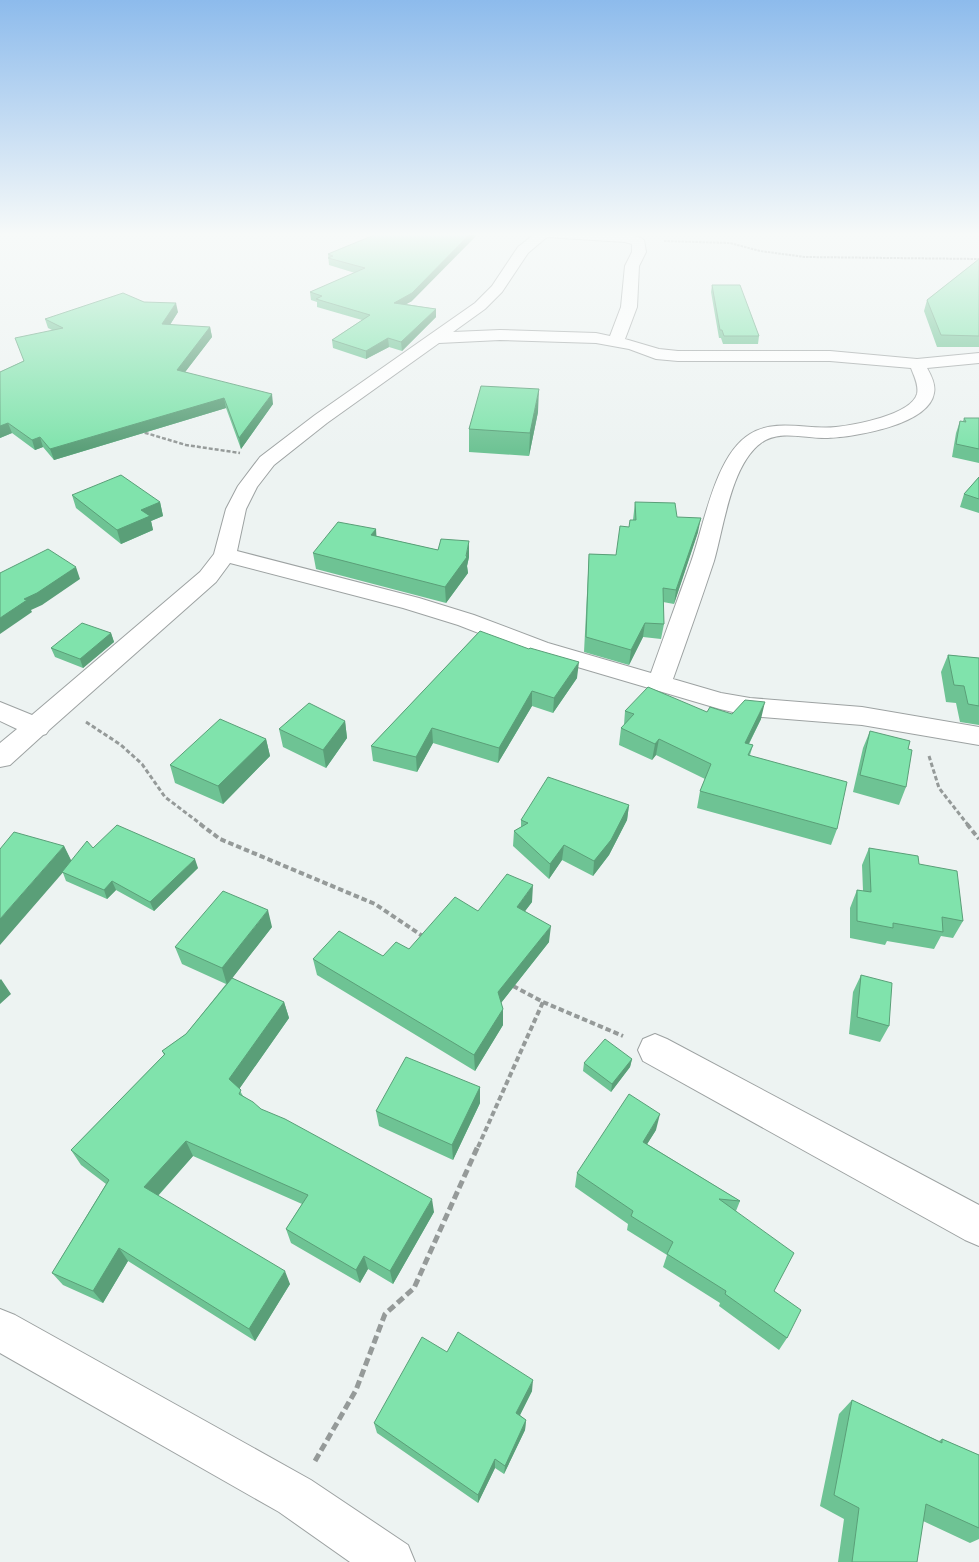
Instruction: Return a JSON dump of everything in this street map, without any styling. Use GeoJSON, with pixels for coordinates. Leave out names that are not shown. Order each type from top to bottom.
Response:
{"type":"FeatureCollection","features":[{"type":"Feature","properties":{"kind":"street"},"geometry":{"type":"LineString","coordinates":[[0,758],[37,728],[208,577],[225,555],[236,509],[248,486],[267,461],[321,419],[480,306]]}},
{"type":"Feature","properties":{"kind":"street"},"geometry":{"type":"LineString","coordinates":[[616,341],[628,306]]}},
{"type":"Feature","properties":{"kind":"street"},"geometry":{"type":"LineString","coordinates":[[436,338],[500,335],[596,338],[616,341],[666,356],[830,356],[916,364],[979,358]]}},
{"type":"Feature","properties":{"kind":"street"},"geometry":{"type":"LineString","coordinates":[[660,682],[704,558],[718,506],[732,467],[753,440],[764,434],[781,432],[838,432],[888,420],[912,411],[926,395],[924,380],[916,364]]}},
{"type":"Feature","properties":{"kind":"street"},"geometry":{"type":"LineString","coordinates":[[225,555],[411,603],[466,620],[540,648],[720,701],[750,707],[862,716],[979,736]]}},
{"type":"Feature","properties":{"kind":"street"},"geometry":{"type":"LineString","coordinates":[[0,711],[37,728]]}},
{"type":"Feature","properties":{"kind":"street"},"geometry":{"type":"LineString","coordinates":[[655,1050],[979,1226]]}},
{"type":"Feature","properties":{"kind":"street"},"geometry":{"type":"LineString","coordinates":[[0,1330],[295,1496],[391,1562]]}},
{"type":"Feature","properties":{"kind":"path"},"geometry":{"type":"LineString","coordinates":[[134,430],[186,446],[220,449],[267,461]]}},
{"type":"Feature","properties":{"kind":"path"},"geometry":{"type":"LineString","coordinates":[[60,706],[121,745],[142,764],[165,798],[220,838],[375,904],[431,941]]}},
{"type":"Feature","properties":{"kind":"path"},"geometry":{"type":"LineString","coordinates":[[921,726],[938,788],[979,839]]}},
{"type":"Feature","properties":{"kind":"path"},"geometry":{"type":"LineString","coordinates":[[508,984],[543,1002],[655,1050]]}},
{"type":"Feature","properties":{"kind":"path"},"geometry":{"type":"LineString","coordinates":[[295,1496],[356,1390],[385,1314],[414,1288],[543,1002]]}},
{"type":"Feature","properties":{"kind":"building"},"geometry":{"type":"Polygon","coordinates":[[[84,306],[174,306],[162,324],[210,327],[177,370],[272,394],[239,438],[224,398],[50,449],[40,437],[32,440],[8,423],[0,426],[0,372],[24,361],[15,338],[63,328],[45,319],[84,306]]]}},
{"type":"Feature","properties":{"kind":"building"},"geometry":{"type":"Polygon","coordinates":[[[339,306],[414,306],[436,309],[401,342],[388,338],[366,351],[332,340],[370,315],[339,306]]]}},
{"type":"Feature","properties":{"kind":"building"},"geometry":{"type":"Polygon","coordinates":[[[716,306],[748,306],[759,336],[724,336],[722,330],[720,330],[716,306]]]}},
{"type":"Feature","properties":{"kind":"building"},"geometry":{"type":"Polygon","coordinates":[[[929,306],[979,306],[979,336],[941,335],[929,306]]]}},
{"type":"Feature","properties":{"kind":"building"},"geometry":{"type":"Polygon","coordinates":[[[481,386],[539,389],[530,433],[469,429],[481,386]]]}},
{"type":"Feature","properties":{"kind":"building"},"geometry":{"type":"Polygon","coordinates":[[[964,418],[979,418],[979,449],[956,444],[960,421],[966,422],[964,418]]]}},
{"type":"Feature","properties":{"kind":"building"},"geometry":{"type":"Polygon","coordinates":[[[121,475],[160,502],[141,510],[150,516],[117,530],[72,495],[121,475]]]}},
{"type":"Feature","properties":{"kind":"building"},"geometry":{"type":"Polygon","coordinates":[[[979,477],[979,499],[964,494],[979,477]]]}},
{"type":"Feature","properties":{"kind":"building"},"geometry":{"type":"Polygon","coordinates":[[[635,502],[675,503],[677,517],[701,518],[676,590],[663,588],[664,624],[645,623],[631,650],[586,637],[589,554],[616,555],[620,526],[629,527],[630,520],[636,520],[635,502]]]}},
{"type":"Feature","properties":{"kind":"building"},"geometry":{"type":"Polygon","coordinates":[[[338,522],[376,529],[371,535],[438,550],[441,539],[469,541],[467,557],[445,587],[313,553],[338,522]]]}},
{"type":"Feature","properties":{"kind":"building"},"geometry":{"type":"Polygon","coordinates":[[[48,549],[76,567],[37,593],[24,599],[27,600],[0,618],[0,573],[48,549]]]}},
{"type":"Feature","properties":{"kind":"building"},"geometry":{"type":"Polygon","coordinates":[[[82,623],[111,633],[80,659],[51,648],[82,623]]]}},
{"type":"Feature","properties":{"kind":"building"},"geometry":{"type":"Polygon","coordinates":[[[480,631],[529,649],[579,662],[554,698],[532,691],[499,748],[432,728],[416,757],[371,746],[480,631]]]}},
{"type":"Feature","properties":{"kind":"building"},"geometry":{"type":"Polygon","coordinates":[[[948,655],[979,658],[979,706],[968,704],[964,686],[954,685],[948,655]]]}},
{"type":"Feature","properties":{"kind":"building"},"geometry":{"type":"Polygon","coordinates":[[[648,687],[707,712],[710,707],[732,714],[745,700],[765,702],[745,743],[753,745],[748,755],[847,782],[837,829],[700,791],[711,764],[659,739],[655,744],[621,728],[634,714],[625,711],[648,687]]]}},
{"type":"Feature","properties":{"kind":"building"},"geometry":{"type":"Polygon","coordinates":[[[309,703],[345,721],[323,750],[279,729],[309,703]]]}},
{"type":"Feature","properties":{"kind":"building"},"geometry":{"type":"Polygon","coordinates":[[[220,719],[266,739],[218,786],[170,765],[220,719]]]}},
{"type":"Feature","properties":{"kind":"building"},"geometry":{"type":"Polygon","coordinates":[[[870,731],[910,741],[908,749],[912,750],[906,787],[860,775],[870,731]]]}},
{"type":"Feature","properties":{"kind":"building"},"geometry":{"type":"Polygon","coordinates":[[[548,777],[629,805],[611,840],[594,861],[564,845],[550,864],[514,831],[528,823],[521,820],[548,777]]]}},
{"type":"Feature","properties":{"kind":"building"},"geometry":{"type":"Polygon","coordinates":[[[117,825],[195,859],[150,902],[112,881],[104,890],[62,872],[87,841],[93,848],[117,825]]]}},
{"type":"Feature","properties":{"kind":"building"},"geometry":{"type":"Polygon","coordinates":[[[14,832],[64,846],[0,919],[0,849],[14,832]]]}},
{"type":"Feature","properties":{"kind":"building"},"geometry":{"type":"Polygon","coordinates":[[[869,848],[918,856],[919,864],[957,871],[963,921],[942,917],[943,932],[893,923],[893,928],[857,921],[857,890],[871,892],[869,848]]]}},
{"type":"Feature","properties":{"kind":"building"},"geometry":{"type":"Polygon","coordinates":[[[507,874],[533,885],[517,907],[551,926],[498,992],[503,1009],[474,1055],[313,959],[339,931],[383,956],[396,942],[409,949],[455,897],[478,911],[507,874]]]}},
{"type":"Feature","properties":{"kind":"building"},"geometry":{"type":"Polygon","coordinates":[[[223,891],[268,910],[222,968],[175,947],[223,891]]]}},
{"type":"Feature","properties":{"kind":"building"},"geometry":{"type":"Polygon","coordinates":[[[861,975],[892,983],[889,1026],[857,1017],[861,975]]]}},
{"type":"Feature","properties":{"kind":"building"},"geometry":{"type":"Polygon","coordinates":[[[232,978],[284,1002],[229,1079],[241,1090],[239,1094],[261,1109],[285,1119],[432,1199],[390,1271],[364,1256],[356,1270],[286,1229],[308,1195],[186,1141],[144,1187],[285,1271],[249,1329],[119,1248],[93,1291],[52,1273],[109,1180],[71,1150],[165,1054],[162,1051],[186,1034],[232,978]]]}},
{"type":"Feature","properties":{"kind":"building"},"geometry":{"type":"Polygon","coordinates":[[[605,1039],[632,1059],[612,1084],[584,1063],[605,1039]]]}},
{"type":"Feature","properties":{"kind":"building"},"geometry":{"type":"Polygon","coordinates":[[[406,1057],[480,1087],[452,1145],[376,1111],[406,1057]]]}},
{"type":"Feature","properties":{"kind":"building"},"geometry":{"type":"Polygon","coordinates":[[[629,1094],[660,1114],[643,1142],[740,1201],[719,1199],[794,1253],[774,1291],[801,1310],[787,1338],[725,1294],[726,1291],[667,1254],[673,1242],[631,1216],[633,1211],[577,1173],[629,1094]]]}},
{"type":"Feature","properties":{"kind":"building"},"geometry":{"type":"Polygon","coordinates":[[[458,1332],[533,1380],[516,1413],[526,1420],[505,1466],[495,1459],[478,1495],[374,1423],[422,1337],[447,1352],[458,1332]]]}},
{"type":"Feature","properties":{"kind":"building"},"geometry":{"type":"Polygon","coordinates":[[[852,1400],[942,1443],[942,1439],[979,1455],[979,1528],[926,1504],[917,1562],[852,1562],[859,1508],[834,1495],[852,1400]]]}}]}
